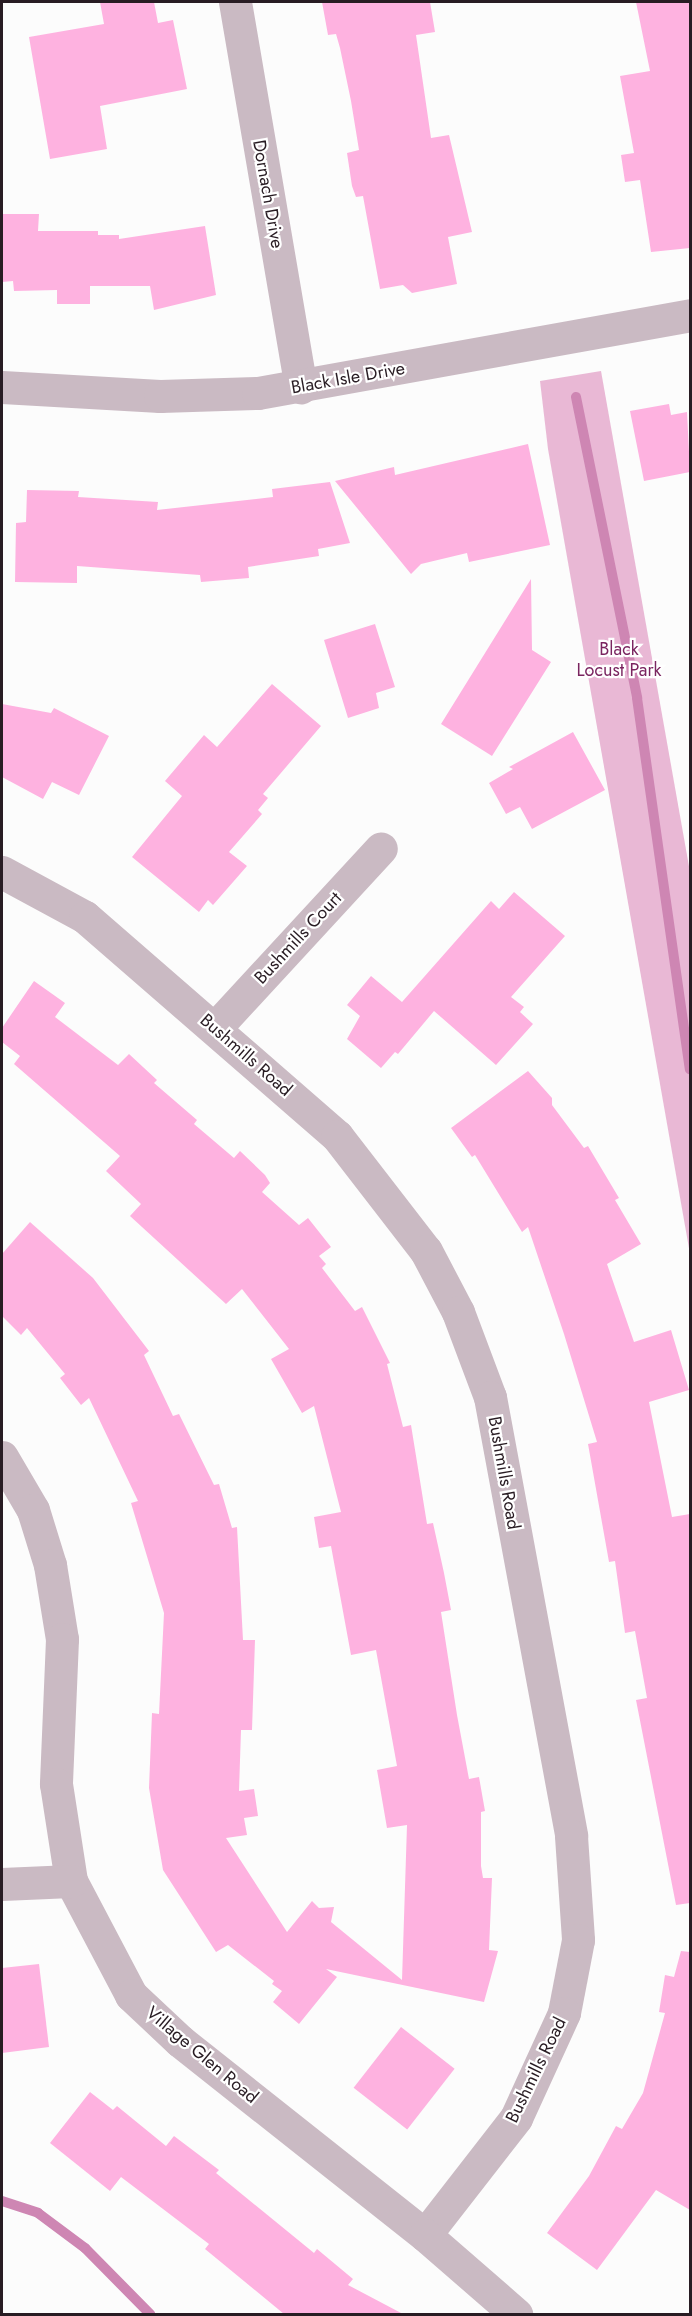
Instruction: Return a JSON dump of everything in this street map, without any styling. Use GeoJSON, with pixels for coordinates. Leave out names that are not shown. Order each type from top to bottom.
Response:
{"type":"FeatureCollection","features":[{"type":"Feature","properties":{"kind":"street","name":"Dornach Drive"},"geometry":{"type":"LineString","coordinates":[[235,2],[301,387]]}},
{"type":"Feature","properties":{"kind":"street","name":"Black Isle Drive"},"geometry":{"type":"LineString","coordinates":[[2,387],[160,396],[258,393],[690,315]]}},
{"type":"Feature","properties":{"kind":"street","name":"Bushmills Court"},"geometry":{"type":"LineString","coordinates":[[216,1027],[381,848]]}},
{"type":"Feature","properties":{"kind":"street","name":"Bushmills Road"},"geometry":{"type":"LineString","coordinates":[[2,872],[85,917],[216,1027],[338,1136],[426,1251],[458,1312],[490,1397],[571,1836],[578,1940],[564,2013],[516,2118],[425,2235]]}},
{"type":"Feature","properties":{"kind":"street","name":"Village Glen Road"},"geometry":{"type":"LineString","coordinates":[[2,1457],[33,1510],[50,1565],[62,1639],[56,1784],[71,1881],[131,1995],[180,2041],[425,2235],[516,2314]]}},
{"type":"Feature","properties":{"kind":"street"},"geometry":{"type":"LineString","coordinates":[[2,1884],[71,1881]]}},
{"type":"Feature","properties":{"kind":"green space","name":"Black Locust Park"},"geometry":{"type":"Polygon","coordinates":[[[601,371],[690,872],[690,1254],[548,449],[540,381],[601,371]]]}},
{"type":"Feature","properties":{"kind":"building"},"geometry":{"type":"Polygon","coordinates":[[[100,2],[154,2],[158,23],[173,20],[187,89],[100,106],[107,149],[50,159],[29,37],[104,24],[100,2]]]}},
{"type":"Feature","properties":{"kind":"building"},"geometry":{"type":"Polygon","coordinates":[[[322,2],[430,2],[435,32],[416,35],[431,138],[449,135],[472,232],[448,237],[457,284],[412,293],[403,285],[380,289],[363,196],[356,197],[352,186],[347,153],[359,150],[351,101],[336,34],[328,35],[322,2]]]}},
{"type":"Feature","properties":{"kind":"building"},"geometry":{"type":"Polygon","coordinates":[[[636,2],[690,2],[690,248],[651,252],[640,180],[625,182],[621,155],[634,153],[620,76],[650,71],[636,2]]]}},
{"type":"Feature","properties":{"kind":"building"},"geometry":{"type":"Polygon","coordinates":[[[2,214],[39,214],[38,231],[98,231],[98,235],[119,235],[119,239],[205,226],[216,295],[154,310],[150,286],[90,286],[90,304],[57,304],[57,290],[14,291],[13,281],[2,282],[2,214]]]}},
{"type":"Feature","properties":{"kind":"building"},"geometry":{"type":"Polygon","coordinates":[[[669,404],[671,415],[687,412],[690,472],[644,481],[630,411],[669,404]]]}},
{"type":"Feature","properties":{"kind":"building"},"geometry":{"type":"Polygon","coordinates":[[[528,444],[550,545],[469,562],[467,553],[421,564],[411,574],[335,481],[394,467],[395,475],[528,444]]]}},
{"type":"Feature","properties":{"kind":"building"},"geometry":{"type":"Polygon","coordinates":[[[330,482],[350,543],[318,549],[319,556],[248,567],[249,578],[201,582],[200,575],[77,566],[77,583],[15,582],[16,523],[26,522],[27,490],[79,491],[78,497],[158,502],[157,510],[273,497],[272,489],[330,482]]]}},
{"type":"Feature","properties":{"kind":"building"},"geometry":{"type":"Polygon","coordinates":[[[531,579],[532,650],[551,662],[492,756],[441,724],[531,579]]]}},
{"type":"Feature","properties":{"kind":"building"},"geometry":{"type":"Polygon","coordinates":[[[375,624],[395,687],[376,693],[379,708],[348,718],[324,640],[375,624]]]}},
{"type":"Feature","properties":{"kind":"building"},"geometry":{"type":"Polygon","coordinates":[[[272,684],[321,726],[263,794],[268,798],[258,810],[262,814],[229,852],[247,866],[213,905],[208,900],[199,912],[132,857],[182,796],[165,781],[204,735],[217,747],[272,684]]]}},
{"type":"Feature","properties":{"kind":"building"},"geometry":{"type":"Polygon","coordinates":[[[2,704],[51,713],[54,708],[109,736],[79,795],[52,782],[43,799],[2,777],[2,704]]]}},
{"type":"Feature","properties":{"kind":"building"},"geometry":{"type":"Polygon","coordinates":[[[573,732],[605,790],[532,829],[520,807],[506,814],[489,783],[513,769],[509,767],[573,732]]]}},
{"type":"Feature","properties":{"kind":"building"},"geometry":{"type":"Polygon","coordinates":[[[514,892],[565,936],[511,997],[524,1007],[520,1012],[533,1024],[496,1065],[434,1011],[398,1054],[395,1052],[381,1068],[347,1039],[360,1016],[347,1005],[371,976],[402,1002],[491,901],[499,909],[514,892]]]}},
{"type":"Feature","properties":{"kind":"building"},"geometry":{"type":"Polygon","coordinates":[[[34,981],[65,1003],[55,1017],[118,1065],[129,1054],[157,1080],[154,1083],[197,1120],[194,1124],[234,1158],[240,1151],[265,1175],[270,1183],[262,1192],[299,1225],[308,1218],[331,1247],[319,1256],[326,1264],[322,1268],[355,1311],[362,1307],[390,1363],[387,1364],[403,1427],[411,1425],[427,1524],[433,1523],[444,1573],[451,1610],[441,1612],[457,1715],[469,1779],[479,1777],[485,1811],[481,1812],[481,1866],[483,1878],[492,1878],[489,1950],[498,1951],[484,2002],[326,1969],[337,1977],[299,2024],[273,2002],[282,1991],[272,1984],[274,1981],[228,1945],[216,1952],[163,1870],[149,1788],[152,1713],[159,1714],[164,1613],[131,1503],[138,1501],[89,1398],[81,1405],[60,1378],[65,1374],[27,1328],[21,1335],[2,1316],[2,1254],[30,1222],[93,1278],[149,1351],[144,1355],[173,1416],[179,1414],[214,1485],[219,1484],[232,1528],[237,1527],[243,1640],[255,1640],[252,1730],[241,1730],[239,1791],[254,1789],[258,1816],[244,1818],[247,1835],[226,1838],[287,1932],[312,1901],[319,1908],[334,1907],[331,1922],[402,1980],[407,1825],[387,1828],[377,1770],[397,1766],[376,1650],[351,1655],[331,1546],[319,1548],[314,1517],[341,1512],[314,1406],[302,1413],[271,1359],[289,1349],[242,1289],[226,1304],[130,1216],[141,1204],[106,1171],[120,1156],[14,1064],[20,1056],[2,1042],[2,1028],[34,981]]]}},
{"type":"Feature","properties":{"kind":"building"},"geometry":{"type":"Polygon","coordinates":[[[528,1071],[552,1098],[552,1105],[584,1148],[588,1146],[619,1198],[615,1200],[641,1244],[607,1264],[634,1342],[671,1330],[689,1390],[649,1402],[672,1517],[690,1514],[690,1903],[676,1905],[636,1700],[647,1698],[635,1631],[625,1633],[615,1561],[609,1562],[588,1444],[597,1442],[564,1334],[528,1227],[522,1232],[475,1155],[472,1157],[451,1128],[528,1071]]]}},
{"type":"Feature","properties":{"kind":"building"},"geometry":{"type":"Polygon","coordinates":[[[681,1951],[690,1952],[690,2210],[656,2190],[597,2270],[547,2233],[589,2176],[616,2126],[622,2129],[643,2093],[665,2013],[659,2012],[665,1975],[674,1977],[681,1951]]]}},
{"type":"Feature","properties":{"kind":"building"},"geometry":{"type":"Polygon","coordinates":[[[39,1964],[49,2047],[2,2053],[2,1968],[39,1964]]]}},
{"type":"Feature","properties":{"kind":"building"},"geometry":{"type":"Polygon","coordinates":[[[401,2027],[455,2069],[407,2130],[354,2088],[401,2027]]]}},
{"type":"Feature","properties":{"kind":"building"},"geometry":{"type":"Polygon","coordinates":[[[90,2092],[113,2110],[117,2106],[166,2146],[174,2136],[219,2170],[216,2173],[314,2253],[317,2249],[353,2279],[348,2285],[403,2314],[284,2314],[205,2249],[209,2244],[121,2177],[110,2191],[50,2143],[90,2092]]]}},
{"type":"Feature","properties":{"kind":"waterway"},"geometry":{"type":"LineString","coordinates":[[576,397],[637,698],[690,1069]]}},
{"type":"Feature","properties":{"kind":"waterway"},"geometry":{"type":"LineString","coordinates":[[2,2201],[38,2213],[85,2248],[150,2314]]}}]}
